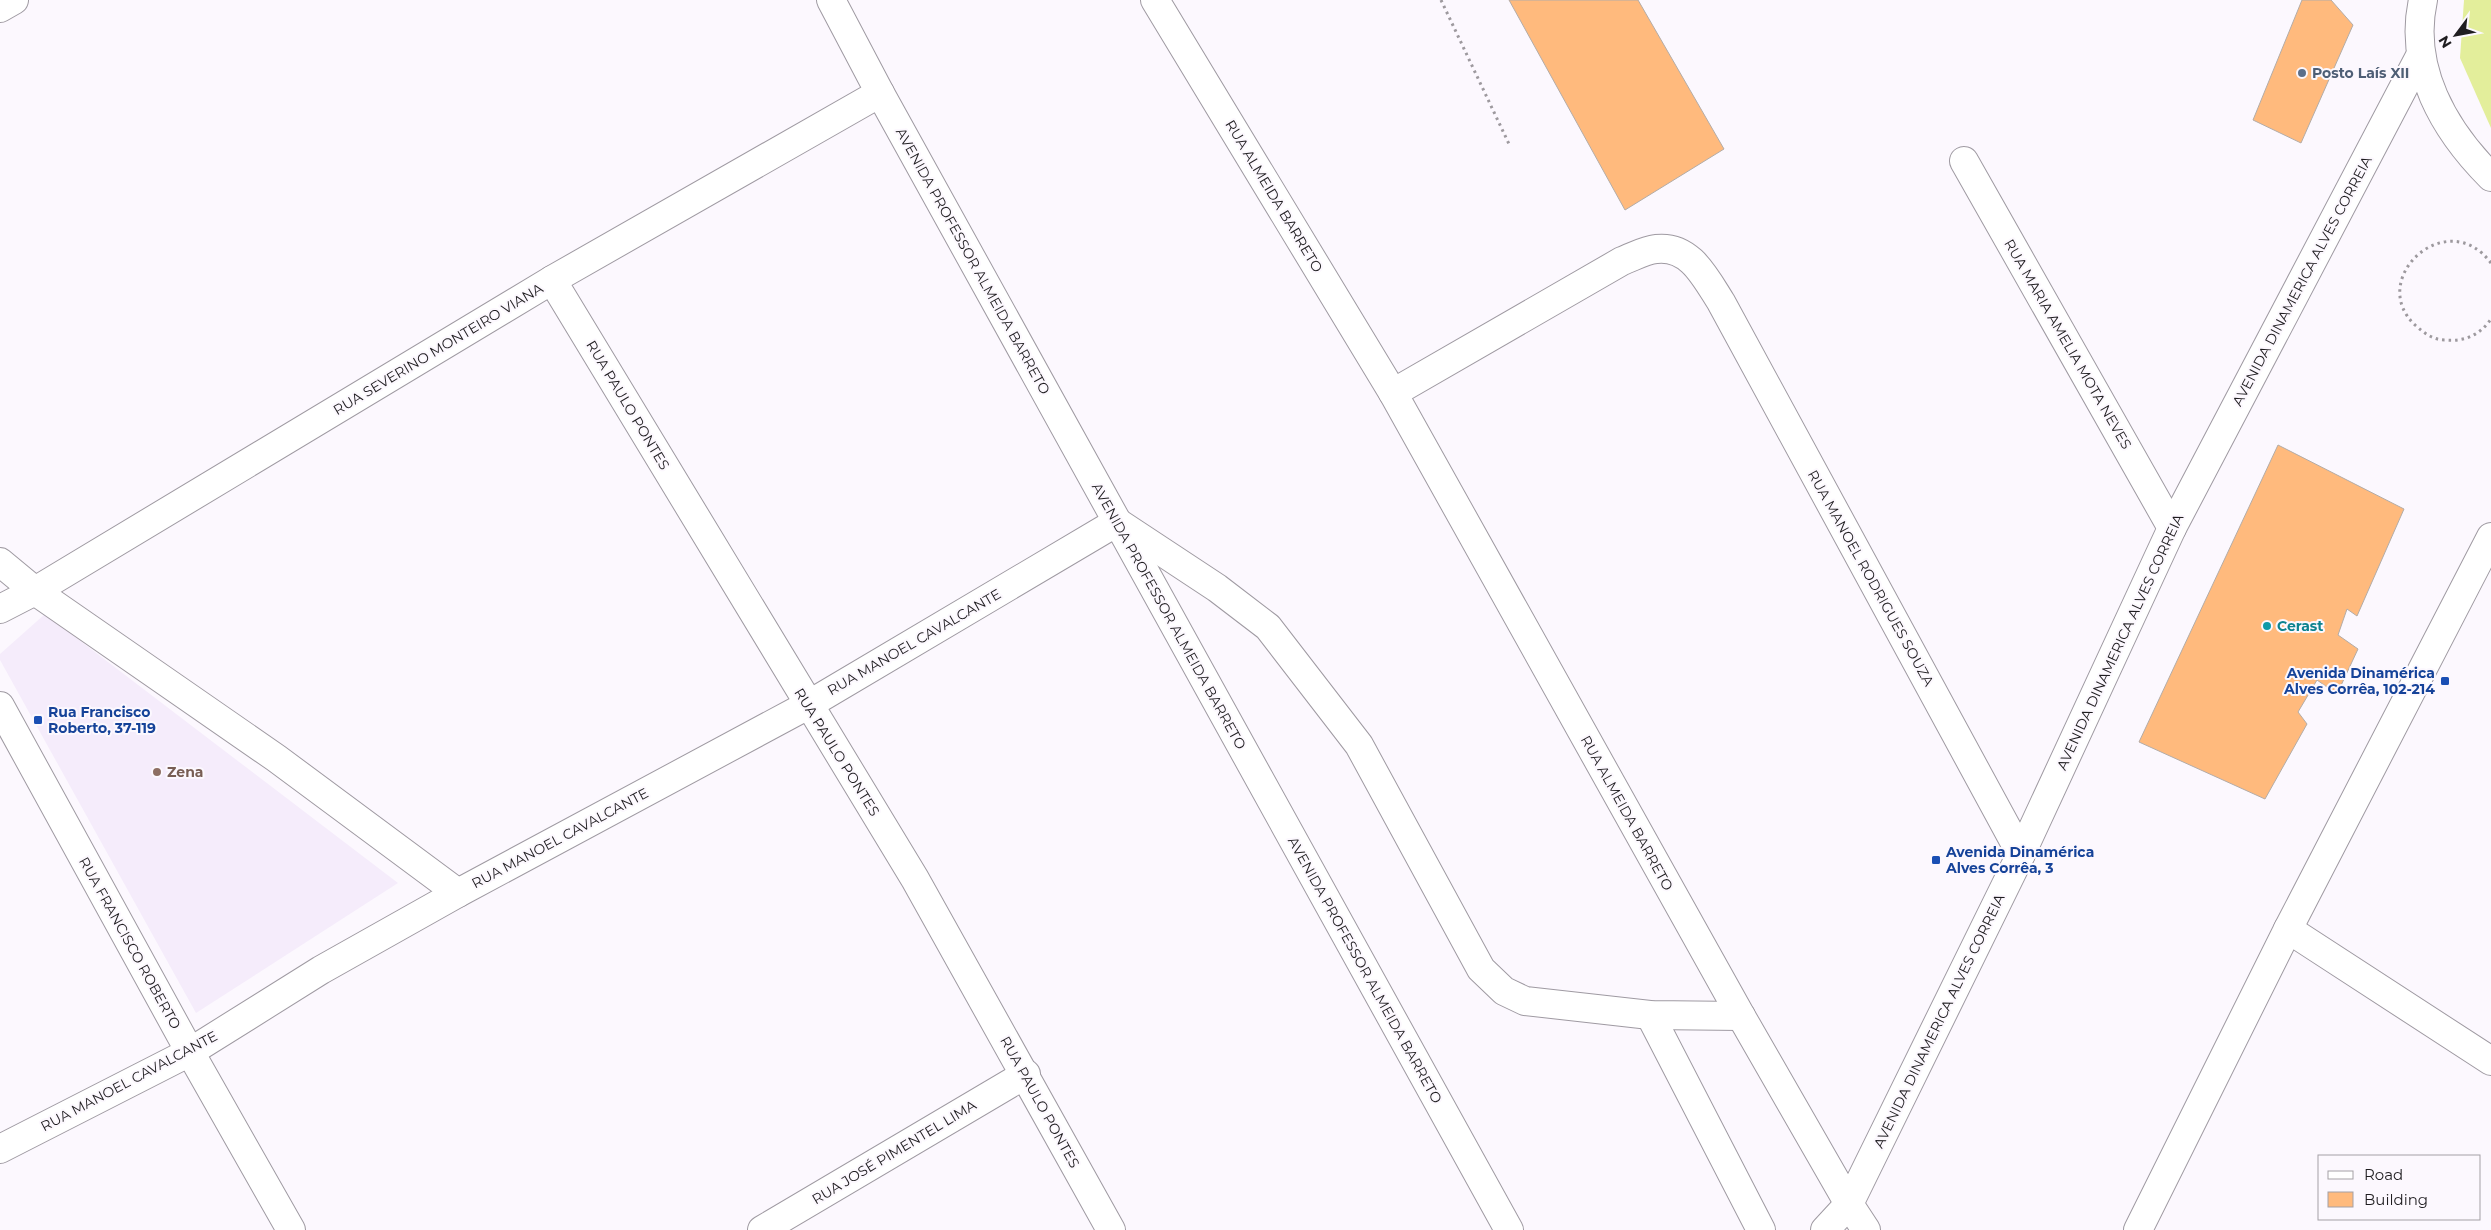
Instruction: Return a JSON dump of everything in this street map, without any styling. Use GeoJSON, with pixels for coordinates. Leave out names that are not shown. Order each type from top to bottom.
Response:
{"type":"FeatureCollection","features":[{"type":"Feature","properties":{"kind":"street"},"geometry":{"type":"LineString","coordinates":[[0,8],[14,0]]}},
{"type":"Feature","properties":{"kind":"street","name":"AVENIDA PROFESSOR ALMEIDA BARRETO"},"geometry":{"type":"LineString","coordinates":[[831,0],[880,93],[983,276],[1509,1230]]}},
{"type":"Feature","properties":{"kind":"street","name":"RUA ALMEIDA BARRETO"},"geometry":{"type":"LineString","coordinates":[[1155,0],[1393,393],[1741,1016],[1849,1204],[1866,1230]]}},
{"type":"Feature","properties":{"kind":"street"},"geometry":{"type":"LineString","coordinates":[[2416,6],[2420,56],[2433,98],[2457,137],[2491,177]]}},
{"type":"Feature","properties":{"kind":"street","name":"AVENIDA DINAMERICA ALVES CORREIA"},"geometry":{"type":"LineString","coordinates":[[1825,1230],[1849,1204],[2021,854],[2172,528],[2420,56]]}},
{"type":"Feature","properties":{"kind":"street","name":"RUA SEVERINO MONTEIRO VIANA"},"geometry":{"type":"LineString","coordinates":[[0,609],[35,591],[552,280],[880,93]]}},
{"type":"Feature","properties":{"kind":"street","name":"RUA MARIA AMELIA MOTA NEVES"},"geometry":{"type":"LineString","coordinates":[[1964,161],[2172,528]]}},
{"type":"Feature","properties":{"kind":"street","name":"RUA MANOEL RODRIGUES SOUZA"},"geometry":{"type":"LineString","coordinates":[[1393,393],[1622,261],[1655,249],[1678,250],[1697,265],[1721,302],[2021,854]]}},
{"type":"Feature","properties":{"kind":"street","name":"RUA PAULO PONTES"},"geometry":{"type":"LineString","coordinates":[[552,280],[915,879],[1026,1074],[1111,1230]]}},
{"type":"Feature","properties":{"kind":"street"},"geometry":{"type":"LineString","coordinates":[[1117,522],[1217,588],[1268,628],[1359,745],[1481,969],[1504,991],[1525,1001],[1650,1016],[1741,1016]]}},
{"type":"Feature","properties":{"kind":"street","name":"RUA MANOEL CAVALCANTE"},"geometry":{"type":"LineString","coordinates":[[0,1149],[190,1052],[321,970],[808,705],[1117,522]]}},
{"type":"Feature","properties":{"kind":"street"},"geometry":{"type":"LineString","coordinates":[[2138,1230],[2288,930],[2491,537]]}},
{"type":"Feature","properties":{"kind":"street"},"geometry":{"type":"LineString","coordinates":[[0,562],[35,591],[276,758],[458,894]]}},
{"type":"Feature","properties":{"kind":"street","name":"RUA FRANCISCO ROBERTO"},"geometry":{"type":"LineString","coordinates":[[0,706],[190,1052],[291,1230]]}},
{"type":"Feature","properties":{"kind":"street"},"geometry":{"type":"LineString","coordinates":[[2288,930],[2491,1061]]}},
{"type":"Feature","properties":{"kind":"street"},"geometry":{"type":"LineString","coordinates":[[1650,1016],[1761,1230]]}},
{"type":"Feature","properties":{"kind":"street","name":"RUA JOSÉ PIMENTEL LIMA"},"geometry":{"type":"LineString","coordinates":[[762,1230],[1026,1074]]}},
{"type":"Feature","properties":{"kind":"path"},"geometry":{"type":"LineString","coordinates":[[1441,0],[1509,144]]}},
{"type":"Feature","properties":{"kind":"path"},"geometry":{"type":"LineString","coordinates":[[2491,263],[2485,255],[2472,246],[2457,242],[2442,242],[2427,247],[2415,256],[2405,271],[2400,288],[2402,305],[2410,321],[2423,333],[2438,340],[2455,341],[2472,336],[2486,326],[2491,319]]}},
{"type":"Feature","properties":{"kind":"shaded area","name":"Zena"},"geometry":{"type":"Polygon","coordinates":[[[45,614],[398,883],[196,1013],[0,660],[0,654],[45,614]]]}},
{"type":"Feature","properties":{"kind":"green space"},"geometry":{"type":"Polygon","coordinates":[[[2464,0],[2491,0],[2491,128],[2460,58],[2464,0]]]}},
{"type":"Feature","properties":{"kind":"building"},"geometry":{"type":"Polygon","coordinates":[[[1509,0],[1638,0],[1724,149],[1625,210],[1509,0]]]}},
{"type":"Feature","properties":{"kind":"building","name":"Posto Laís XII"},"geometry":{"type":"Polygon","coordinates":[[[2302,0],[2331,0],[2353,25],[2301,143],[2253,120],[2302,0]]]}},
{"type":"Feature","properties":{"kind":"building","name":"Cerast"},"geometry":{"type":"Polygon","coordinates":[[[2278,445],[2404,509],[2357,616],[2347,609],[2338,635],[2358,649],[2337,694],[2317,680],[2298,712],[2307,724],[2265,799],[2139,742],[2278,445]]]}},
{"type":"Feature","properties":{"kind":"place","name":"Posto Laís XII"},"geometry":{"type":"Point","coordinates":[2302,73]}},
{"type":"Feature","properties":{"kind":"place","name":"Cerast"},"geometry":{"type":"Point","coordinates":[2267,626]}},
{"type":"Feature","properties":{"kind":"place","name":"Avenida Dinamérica Alves Corrêa, 102-214"},"geometry":{"type":"Point","coordinates":[2445,681]}},
{"type":"Feature","properties":{"kind":"place","name":"Rua Francisco Roberto, 37-119"},"geometry":{"type":"Point","coordinates":[38,720]}},
{"type":"Feature","properties":{"kind":"place","name":"Zena"},"geometry":{"type":"Point","coordinates":[157,772]}},
{"type":"Feature","properties":{"kind":"place","name":"Avenida Dinamérica Alves Corrêa, 3"},"geometry":{"type":"Point","coordinates":[1936,860]}}]}
